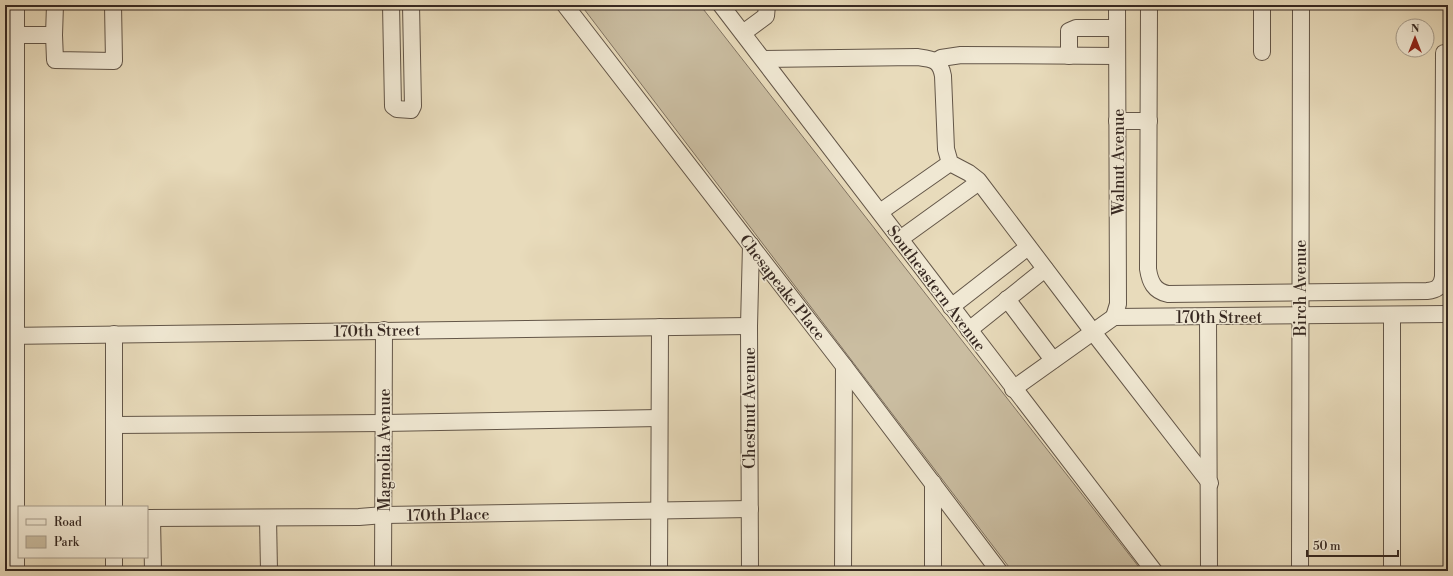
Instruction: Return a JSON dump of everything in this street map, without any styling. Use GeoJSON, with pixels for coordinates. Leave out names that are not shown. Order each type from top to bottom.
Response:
{"type":"FeatureCollection","features":[{"type":"Feature","properties":{"kind":"street"},"geometry":{"type":"LineString","coordinates":[[16,5],[16,35],[10,153],[10,336],[18,518],[16,571]]}},
{"type":"Feature","properties":{"kind":"street"},"geometry":{"type":"LineString","coordinates":[[55,5],[55,60],[114,61],[113,5]]}},
{"type":"Feature","properties":{"kind":"street"},"geometry":{"type":"LineString","coordinates":[[391,5],[393,106],[397,110],[411,110],[413,106],[411,5]]}},
{"type":"Feature","properties":{"kind":"street","name":"Chesapeake Place"},"geometry":{"type":"LineString","coordinates":[[565,5],[844,366],[999,571]]}},
{"type":"Feature","properties":{"kind":"street","name":"Southeastern Avenue"},"geometry":{"type":"LineString","coordinates":[[721,5],[880,212],[1013,389],[1154,571]]}},
{"type":"Feature","properties":{"kind":"street"},"geometry":{"type":"LineString","coordinates":[[743,33],[766,16],[767,5]]}},
{"type":"Feature","properties":{"kind":"street","name":"Walnut Avenue"},"geometry":{"type":"LineString","coordinates":[[1114,317],[1118,304],[1117,5]]}},
{"type":"Feature","properties":{"kind":"street"},"geometry":{"type":"LineString","coordinates":[[1149,5],[1148,269],[1152,284],[1161,292],[1168,294],[1300,293],[1434,290],[1438,288],[1442,283],[1443,277],[1446,237],[1446,114],[1444,53],[1448,53]]}},
{"type":"Feature","properties":{"kind":"street"},"geometry":{"type":"LineString","coordinates":[[1262,5],[1262,52]]}},
{"type":"Feature","properties":{"kind":"street","name":"Birch Avenue"},"geometry":{"type":"LineString","coordinates":[[1300,571],[1301,5]]}},
{"type":"Feature","properties":{"kind":"street"},"geometry":{"type":"LineString","coordinates":[[1069,56],[1069,31],[1076,28],[1117,28]]}},
{"type":"Feature","properties":{"kind":"street"},"geometry":{"type":"LineString","coordinates":[[16,35],[54,35]]}},
{"type":"Feature","properties":{"kind":"street"},"geometry":{"type":"LineString","coordinates":[[936,61],[941,58],[961,55],[1117,56]]}},
{"type":"Feature","properties":{"kind":"street"},"geometry":{"type":"LineString","coordinates":[[763,59],[917,57],[936,61],[940,65],[944,76],[946,149],[950,163],[969,173],[979,182],[1044,269],[1210,483]]}},
{"type":"Feature","properties":{"kind":"street"},"geometry":{"type":"LineString","coordinates":[[1117,121],[1149,121]]}},
{"type":"Feature","properties":{"kind":"street"},"geometry":{"type":"LineString","coordinates":[[880,212],[950,163]]}},
{"type":"Feature","properties":{"kind":"street"},"geometry":{"type":"LineString","coordinates":[[900,239],[979,182]]}},
{"type":"Feature","properties":{"kind":"street","name":"Chestnut Avenue"},"geometry":{"type":"LineString","coordinates":[[750,571],[749,326],[751,246]]}},
{"type":"Feature","properties":{"kind":"street"},"geometry":{"type":"LineString","coordinates":[[951,307],[1028,247]]}},
{"type":"Feature","properties":{"kind":"street"},"geometry":{"type":"LineString","coordinates":[[969,330],[1044,269]]}},
{"type":"Feature","properties":{"kind":"street"},"geometry":{"type":"LineString","coordinates":[[1007,299],[1053,360]]}},
{"type":"Feature","properties":{"kind":"street","name":"170th Street"},"geometry":{"type":"LineString","coordinates":[[1114,317],[1448,314]]}},
{"type":"Feature","properties":{"kind":"street"},"geometry":{"type":"LineString","coordinates":[[1392,315],[1392,571]]}},
{"type":"Feature","properties":{"kind":"street"},"geometry":{"type":"LineString","coordinates":[[1013,389],[1114,317]]}},
{"type":"Feature","properties":{"kind":"street"},"geometry":{"type":"LineString","coordinates":[[1208,317],[1210,483],[1209,571]]}},
{"type":"Feature","properties":{"kind":"street","name":"170th Street"},"geometry":{"type":"LineString","coordinates":[[10,336],[749,326]]}},
{"type":"Feature","properties":{"kind":"street"},"geometry":{"type":"LineString","coordinates":[[658,571],[660,327]]}},
{"type":"Feature","properties":{"kind":"street","name":"Magnolia Avenue"},"geometry":{"type":"LineString","coordinates":[[383,571],[384,330]]}},
{"type":"Feature","properties":{"kind":"street"},"geometry":{"type":"LineString","coordinates":[[114,334],[114,506]]}},
{"type":"Feature","properties":{"kind":"street"},"geometry":{"type":"LineString","coordinates":[[843,571],[844,366]]}},
{"type":"Feature","properties":{"kind":"street"},"geometry":{"type":"LineString","coordinates":[[114,425],[384,423],[659,418]]}},
{"type":"Feature","properties":{"kind":"street"},"geometry":{"type":"LineString","coordinates":[[933,483],[933,571]]}},
{"type":"Feature","properties":{"kind":"street","name":"170th Place"},"geometry":{"type":"LineString","coordinates":[[149,518],[359,517],[384,515],[750,509]]}},
{"type":"Feature","properties":{"kind":"street"},"geometry":{"type":"LineString","coordinates":[[149,518],[153,571]]}},
{"type":"Feature","properties":{"kind":"street"},"geometry":{"type":"LineString","coordinates":[[268,518],[269,571]]}},
{"type":"Feature","properties":{"kind":"street"},"geometry":{"type":"LineString","coordinates":[[114,558],[114,571]]}},
{"type":"Feature","properties":{"kind":"green space"},"geometry":{"type":"Polygon","coordinates":[[[581,5],[700,5],[1142,571],[1012,571],[581,5]]]}}]}
